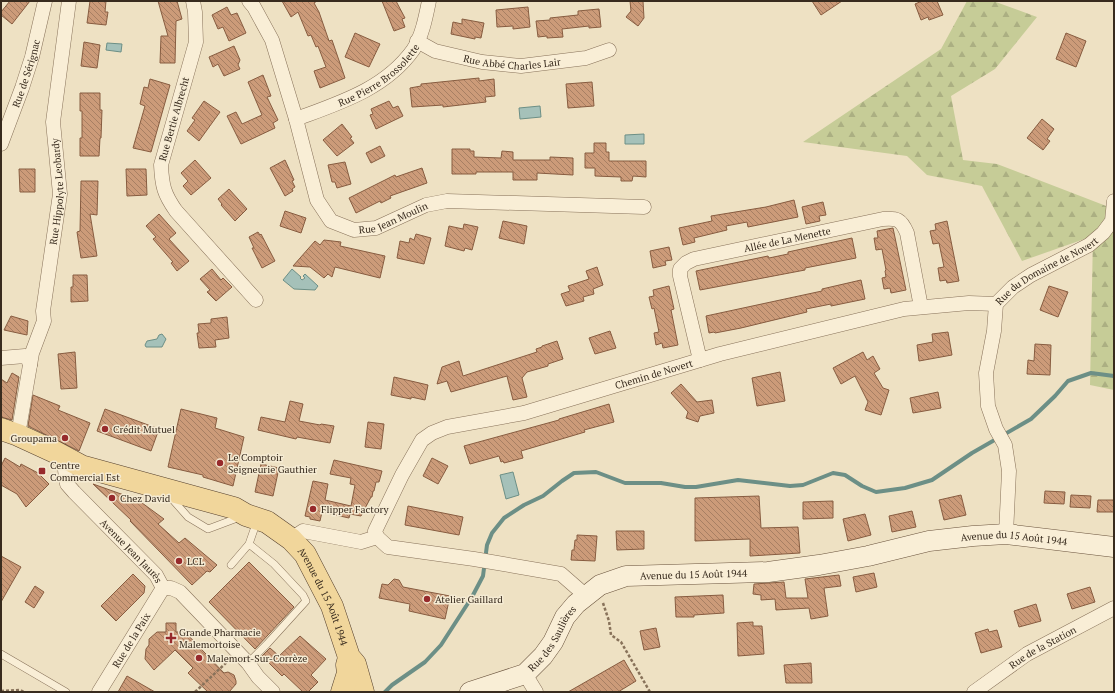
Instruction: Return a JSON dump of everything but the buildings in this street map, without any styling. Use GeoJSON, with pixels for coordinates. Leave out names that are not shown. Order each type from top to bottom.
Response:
{"type":"FeatureCollection","features":[{"type":"Feature","properties":{"kind":"main road"},"geometry":{"type":"LineString","coordinates":[[7,434],[45,457],[75,470]]}},
{"type":"Feature","properties":{"kind":"main road"},"geometry":{"type":"LineString","coordinates":[[7,434],[55,452],[75,470]]}},
{"type":"Feature","properties":{"kind":"main road","name":"Avenue du 15 Août 1944"},"geometry":{"type":"LineString","coordinates":[[75,470],[97,481],[110,482],[232,515],[252,517]]}},
{"type":"Feature","properties":{"kind":"main road","name":"Avenue du 15 Août 1944"},"geometry":{"type":"LineString","coordinates":[[75,470],[234,508],[252,517],[267,522],[291,539],[305,554],[323,587],[349,657],[355,664],[363,692]]}},
{"type":"Feature","properties":{"kind":"main road","name":"Avenue du 15 Août 1944"},"geometry":{"type":"LineString","coordinates":[[593,590],[626,576],[768,572],[868,556],[929,541],[973,536],[1006,534],[1114,547]]}},
{"type":"Feature","properties":{"kind":"main road","name":"Rue des Saulières"},"geometry":{"type":"LineString","coordinates":[[470,692],[525,674],[543,656],[553,642],[565,617],[576,604],[593,590]]}},
{"type":"Feature","properties":{"kind":"main road","name":"Avenue du 15 Août 1944"},"geometry":{"type":"LineString","coordinates":[[342,692],[348,673],[347,665],[349,657]]}},
{"type":"Feature","properties":{"kind":"street","name":"Rue de Sérignac"},"geometry":{"type":"LineString","coordinates":[[1,144],[32,57],[45,1]]}},
{"type":"Feature","properties":{"kind":"street","name":"Rue Hippolyte Leobardy"},"geometry":{"type":"LineString","coordinates":[[7,434],[30,365],[32,353],[44,321],[43,311],[60,194],[53,122],[69,1]]}},
{"type":"Feature","properties":{"kind":"street","name":"Rue Bertie Albrecht"},"geometry":{"type":"LineString","coordinates":[[192,1],[196,12],[196,42],[161,165],[162,181],[167,198],[176,210],[256,300]]}},
{"type":"Feature","properties":{"kind":"street","name":"Rue Jean Moulin"},"geometry":{"type":"LineString","coordinates":[[249,1],[254,7],[272,40],[296,119],[316,200],[331,221],[354,230],[376,228],[426,206],[447,201],[644,207]]}},
{"type":"Feature","properties":{"kind":"street","name":"Rue Pierre Brossolette"},"geometry":{"type":"LineString","coordinates":[[296,119],[352,98],[375,86],[395,69],[413,49],[425,21],[430,1]]}},
{"type":"Feature","properties":{"kind":"street","name":"Rue Abbé Charles Lair"},"geometry":{"type":"LineString","coordinates":[[417,41],[435,51],[442,53],[482,62],[521,66],[586,58],[609,50]]}},
{"type":"Feature","properties":{"kind":"street","name":"Rue du Domaine de Novert"},"geometry":{"type":"LineString","coordinates":[[1006,534],[1009,471],[1005,445],[996,429],[988,406],[986,373],[994,331],[996,304],[1013,287],[1031,275],[1089,245],[1103,234],[1112,220],[1114,201]]}},
{"type":"Feature","properties":{"kind":"street","name":"Allée de La Menette"},"geometry":{"type":"LineString","coordinates":[[700,360],[680,276],[680,269],[686,262],[694,259],[883,219],[895,219],[903,223],[907,232],[921,307]]}},
{"type":"Feature","properties":{"kind":"street","name":"Chemin de Novert"},"geometry":{"type":"LineString","coordinates":[[377,538],[375,532],[402,474],[422,440],[432,433],[448,427],[524,413],[720,354],[904,309],[969,302],[996,304]]}},
{"type":"Feature","properties":{"kind":"street","name":"Rue Hippolyte Leobardy"},"geometry":{"type":"LineString","coordinates":[[5,357],[29,345],[33,337],[37,318],[43,311]]}},
{"type":"Feature","properties":{"kind":"street","name":"Rue Hippolyte Leobardy"},"geometry":{"type":"LineString","coordinates":[[5,357],[24,356],[28,359],[30,365]]}},
{"type":"Feature","properties":{"kind":"street","name":"Avenue Jean Jaurès"},"geometry":{"type":"LineString","coordinates":[[75,470],[67,484],[74,492],[156,575],[163,588],[170,588],[180,592],[248,663],[258,677],[273,692]]}},
{"type":"Feature","properties":{"kind":"street","name":"Avenue du 15 Août 1944"},"geometry":{"type":"LineString","coordinates":[[291,539],[303,531],[360,542],[377,538]]}},
{"type":"Feature","properties":{"kind":"street"},"geometry":{"type":"LineString","coordinates":[[377,538],[388,547],[474,559],[561,574],[593,590]]}},
{"type":"Feature","properties":{"kind":"street","name":"Rue de la Paix"},"geometry":{"type":"LineString","coordinates":[[99,692],[163,588]]}},
{"type":"Feature","properties":{"kind":"street","name":"Rue de la Station"},"geometry":{"type":"LineString","coordinates":[[974,692],[1027,654],[1114,608]]}},
{"type":"Feature","properties":{"kind":"street"},"geometry":{"type":"LineString","coordinates":[[525,674],[536,692]]}},
{"type":"Feature","properties":{"kind":"lane"},"geometry":{"type":"LineString","coordinates":[[231,566],[249,544],[252,517]]}},
{"type":"Feature","properties":{"kind":"lane"},"geometry":{"type":"LineString","coordinates":[[248,663],[268,644],[306,601],[303,595],[274,564],[249,544]]}},
{"type":"Feature","properties":{"kind":"lane"},"geometry":{"type":"LineString","coordinates":[[1,654],[66,692]]}},
{"type":"Feature","properties":{"kind":"path"},"geometry":{"type":"LineString","coordinates":[[593,590],[601,598],[609,621],[611,635],[621,642],[650,692]]}},
{"type":"Feature","properties":{"kind":"path"},"geometry":{"type":"LineString","coordinates":[[196,692],[237,652]]}},
{"type":"Feature","properties":{"kind":"path"},"geometry":{"type":"LineString","coordinates":[[1,691],[20,690],[24,692]]}},
{"type":"Feature","properties":{"kind":"green space"},"geometry":{"type":"Polygon","coordinates":[[[967,1],[993,1],[1037,17],[995,69],[951,96],[963,160],[997,164],[1114,209],[1114,390],[1090,385],[1093,236],[1022,261],[982,186],[927,175],[907,156],[803,142],[941,49],[967,1]]]}},
{"type":"Feature","properties":{"kind":"water"},"geometry":{"type":"Polygon","coordinates":[[[107,43],[122,44],[121,52],[106,50],[107,43]]]}},
{"type":"Feature","properties":{"kind":"water"},"geometry":{"type":"Polygon","coordinates":[[[540,106],[541,117],[520,119],[519,108],[540,106]]]}},
{"type":"Feature","properties":{"kind":"water"},"geometry":{"type":"Polygon","coordinates":[[[644,134],[644,144],[625,144],[625,135],[644,134]]]}},
{"type":"Feature","properties":{"kind":"water"},"geometry":{"type":"Polygon","coordinates":[[[292,269],[301,277],[300,278],[302,280],[305,278],[303,276],[305,274],[318,286],[315,290],[294,289],[283,280],[292,269]]]}},
{"type":"Feature","properties":{"kind":"water"},"geometry":{"type":"Polygon","coordinates":[[[162,334],[166,339],[162,347],[146,347],[145,345],[147,341],[157,339],[159,335],[162,334]]]}},
{"type":"Feature","properties":{"kind":"water"},"geometry":{"type":"Polygon","coordinates":[[[513,472],[519,495],[506,499],[500,475],[513,472]]]}},
{"type":"Feature","properties":{"kind":"waterway"},"geometry":{"type":"LineString","coordinates":[[385,692],[392,685],[425,662],[441,645],[472,597],[483,576],[487,545],[492,533],[504,518],[524,505],[543,496],[574,473],[596,472],[625,483],[661,483],[685,487],[696,487],[738,480],[790,486],[803,485],[833,473],[845,475],[862,486],[876,492],[905,488],[932,480],[972,453],[1031,419],[1068,381],[1091,373],[1114,376]]}},
{"type":"Feature","properties":{"kind":"place","name":"Crédit Mutuel"},"geometry":{"type":"Point","coordinates":[105,429]}},
{"type":"Feature","properties":{"kind":"place","name":"Groupama"},"geometry":{"type":"Point","coordinates":[65,438]}},
{"type":"Feature","properties":{"kind":"place","name":"Le Comptoir Seigneurie Gauthier"},"geometry":{"type":"Point","coordinates":[220,463]}},
{"type":"Feature","properties":{"kind":"place","name":"Centre Commercial Est"},"geometry":{"type":"Point","coordinates":[42,471]}},
{"type":"Feature","properties":{"kind":"place","name":"Chez David"},"geometry":{"type":"Point","coordinates":[112,498]}},
{"type":"Feature","properties":{"kind":"place","name":"Flipper Factory"},"geometry":{"type":"Point","coordinates":[313,509]}},
{"type":"Feature","properties":{"kind":"place","name":"LCL"},"geometry":{"type":"Point","coordinates":[179,561]}},
{"type":"Feature","properties":{"kind":"place","name":"Atelier Gaillard"},"geometry":{"type":"Point","coordinates":[427,599]}},
{"type":"Feature","properties":{"kind":"place","name":"Grande Pharmacie Malemortoise"},"geometry":{"type":"Point","coordinates":[171,638]}},
{"type":"Feature","properties":{"kind":"place","name":"Malemort-Sur-Corrèze"},"geometry":{"type":"Point","coordinates":[199,658]}}]}
